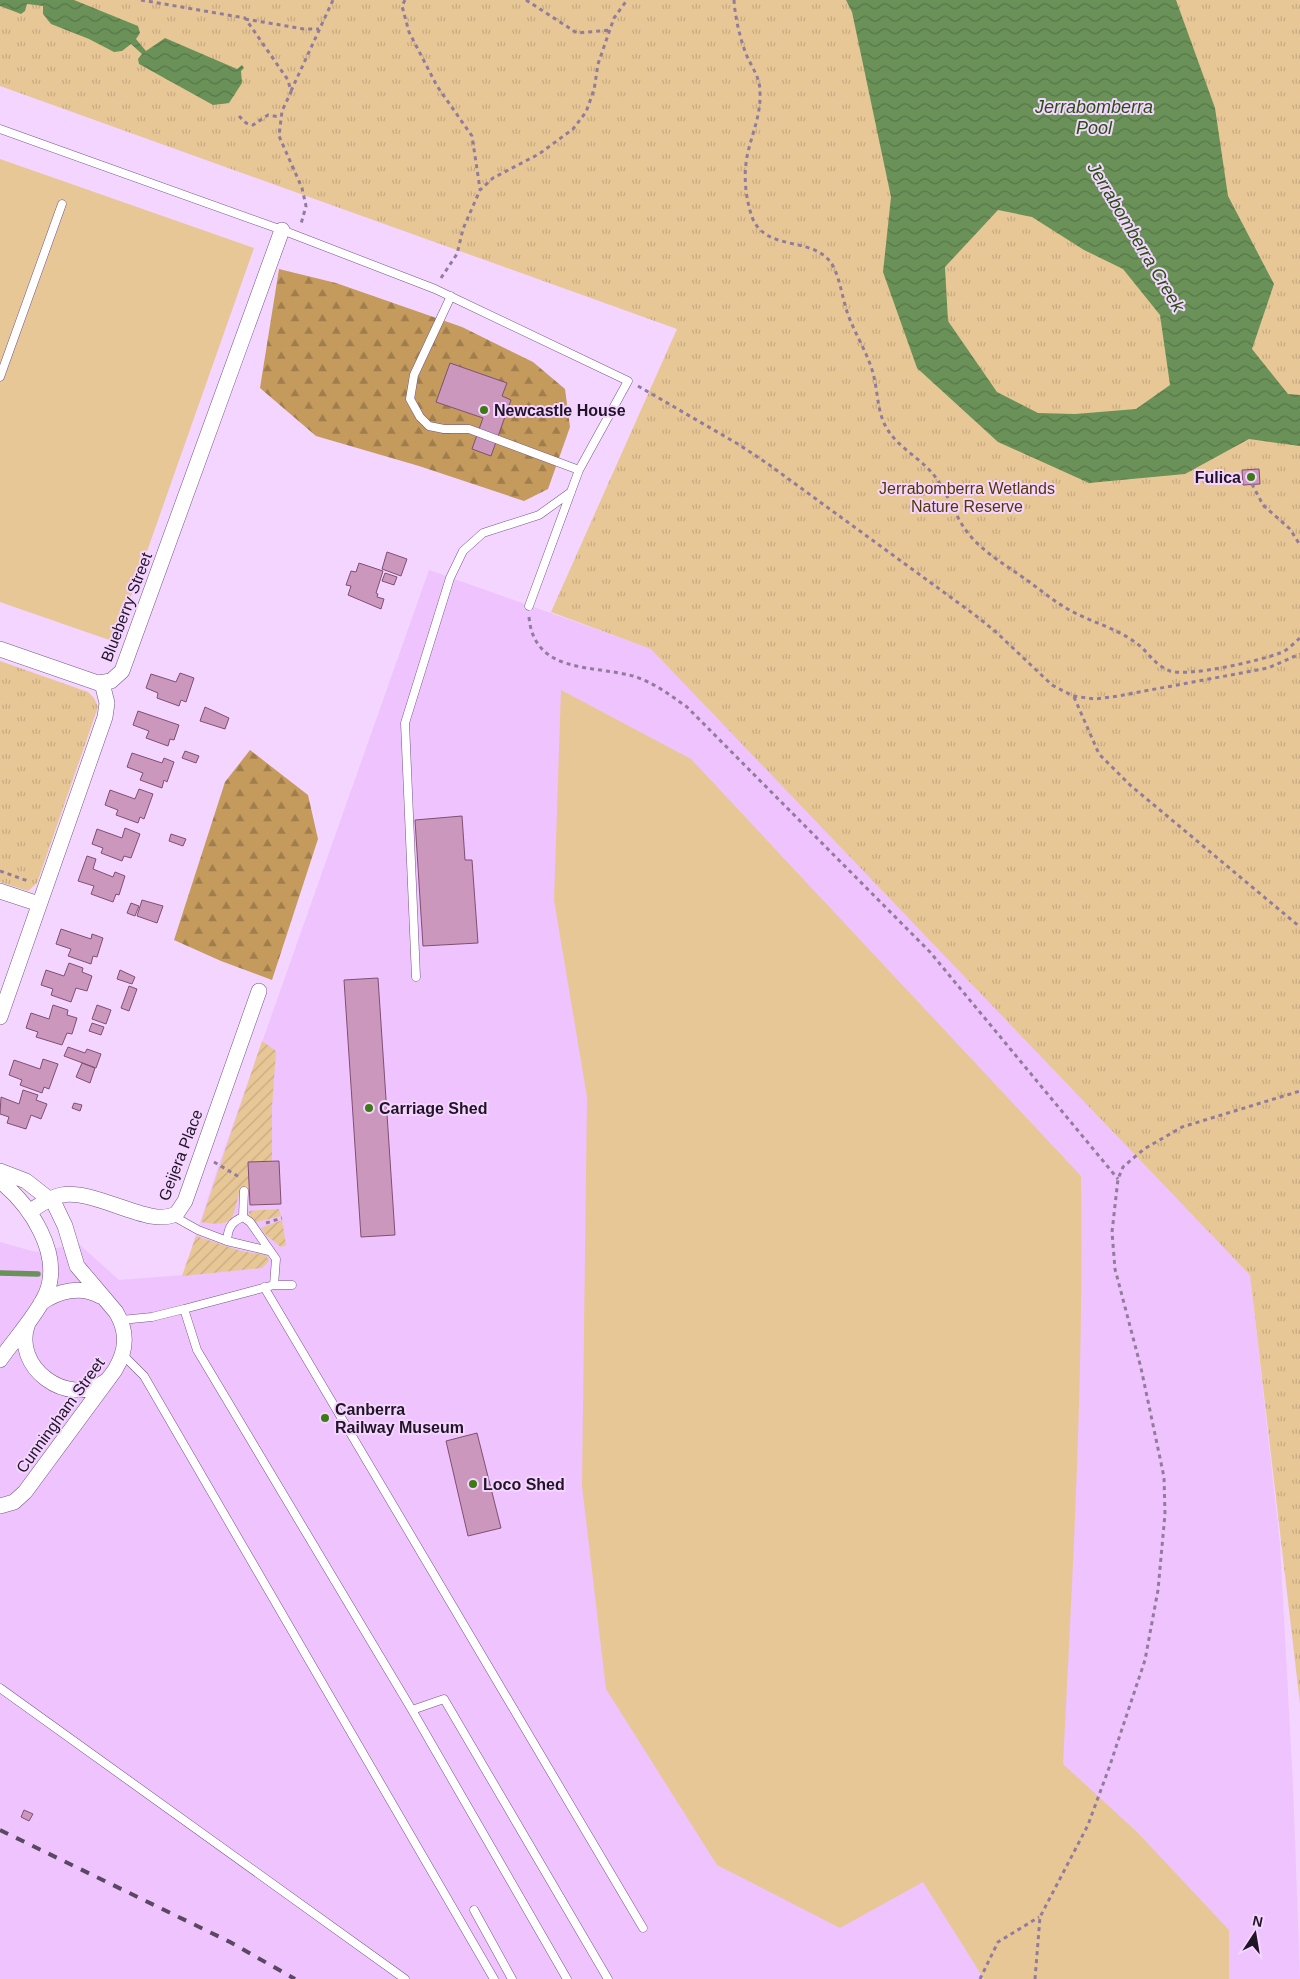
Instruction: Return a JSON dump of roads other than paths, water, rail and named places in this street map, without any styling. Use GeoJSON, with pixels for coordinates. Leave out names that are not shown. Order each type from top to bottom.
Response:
{"type":"FeatureCollection","features":[{"type":"Feature","properties":{"kind":"street","name":"Blueberry Street"},"geometry":{"type":"LineString","coordinates":[[0,1017],[106,714],[107,703],[102,683],[119,676],[129,655],[282,230]]}},
{"type":"Feature","properties":{"kind":"street"},"geometry":{"type":"LineString","coordinates":[[0,650],[102,683]]}},
{"type":"Feature","properties":{"kind":"street"},"geometry":{"type":"LineString","coordinates":[[0,891],[39,904]]}},
{"type":"Feature","properties":{"kind":"street","name":"Geijera Place"},"geometry":{"type":"LineString","coordinates":[[30,1211],[50,1199],[68,1194],[87,1195],[158,1218],[173,1216],[183,1206],[259,991]]}},
{"type":"Feature","properties":{"kind":"street","name":"Cunningham Street"},"geometry":{"type":"LineString","coordinates":[[0,1171],[26,1181],[50,1199],[61,1217],[77,1266],[121,1320],[125,1337],[123,1355],[110,1377],[25,1492],[14,1502],[0,1506]]}},
{"type":"Feature","properties":{"kind":"street"},"geometry":{"type":"LineString","coordinates":[[0,1181],[16,1194],[30,1211],[41,1232],[50,1268],[48,1286],[40,1303],[0,1360]]}},
{"type":"Feature","properties":{"kind":"street"},"geometry":{"type":"LineString","coordinates":[[40,1303],[59,1293],[82,1290],[94,1293],[108,1302]]}},
{"type":"Feature","properties":{"kind":"street"},"geometry":{"type":"LineString","coordinates":[[30,1318],[25,1336],[27,1352],[34,1367],[50,1383],[67,1388],[82,1389],[97,1386],[110,1377]]}},
{"type":"Feature","properties":{"kind":"lane"},"geometry":{"type":"LineString","coordinates":[[0,129],[282,230],[435,289],[628,381],[579,470],[530,606]]}},
{"type":"Feature","properties":{"kind":"lane"},"geometry":{"type":"LineString","coordinates":[[0,376],[62,204]]}},
{"type":"Feature","properties":{"kind":"lane"},"geometry":{"type":"LineString","coordinates":[[451,296],[414,375],[410,399],[420,417],[429,426],[444,429],[469,429],[579,470]]}},
{"type":"Feature","properties":{"kind":"lane"},"geometry":{"type":"LineString","coordinates":[[416,977],[405,723],[450,578],[463,551],[483,533],[539,515],[571,492]]}},
{"type":"Feature","properties":{"kind":"lane"},"geometry":{"type":"LineString","coordinates":[[243,1217],[244,1191]]}},
{"type":"Feature","properties":{"kind":"lane"},"geometry":{"type":"LineString","coordinates":[[173,1216],[198,1230],[227,1242],[269,1251]]}},
{"type":"Feature","properties":{"kind":"lane"},"geometry":{"type":"LineString","coordinates":[[227,1242],[228,1229],[234,1222],[243,1217]]}},
{"type":"Feature","properties":{"kind":"lane"},"geometry":{"type":"LineString","coordinates":[[243,1217],[250,1222],[276,1259],[274,1285]]}},
{"type":"Feature","properties":{"kind":"lane"},"geometry":{"type":"LineString","coordinates":[[121,1320],[152,1317],[264,1287],[292,1284]]}},
{"type":"Feature","properties":{"kind":"lane"},"geometry":{"type":"LineString","coordinates":[[264,1287],[643,1928]]}},
{"type":"Feature","properties":{"kind":"lane"},"geometry":{"type":"LineString","coordinates":[[184,1309],[198,1350],[412,1710],[567,1979]]}},
{"type":"Feature","properties":{"kind":"lane"},"geometry":{"type":"LineString","coordinates":[[123,1355],[144,1376],[494,1979]]}},
{"type":"Feature","properties":{"kind":"lane"},"geometry":{"type":"LineString","coordinates":[[0,1688],[405,1979]]}},
{"type":"Feature","properties":{"kind":"lane"},"geometry":{"type":"LineString","coordinates":[[412,1710],[444,1699],[608,1979]]}},
{"type":"Feature","properties":{"kind":"lane"},"geometry":{"type":"LineString","coordinates":[[474,1910],[512,1979]]}},
{"type":"Feature","properties":{"kind":"water"},"geometry":{"type":"Polygon","coordinates":[[[0,0],[74,0],[138,26],[140,33],[136,39],[146,51],[165,38],[237,69],[242,65],[244,68],[241,71],[242,83],[229,103],[213,105],[139,64],[138,59],[142,54],[131,44],[122,51],[114,52],[89,39],[51,24],[43,14],[43,6],[27,4],[25,11],[21,14],[0,6],[0,0]]]}},
{"type":"Feature","properties":{"kind":"water","name":"Jerrabomberra Pool"},"geometry":{"type":"Polygon","coordinates":[[[846,0],[1176,0],[1215,108],[1228,196],[1274,284],[1252,349],[1288,394],[1300,395],[1300,446],[1249,439],[1185,474],[1089,483],[998,442],[917,368],[883,272],[891,197],[852,12],[846,0]],[[998,210],[945,267],[948,321],[997,392],[1038,413],[1075,414],[1136,409],[1170,385],[1160,315],[1123,269],[1084,250],[1032,217],[998,210]]]}},
{"type":"Feature","properties":{"kind":"waterway"},"geometry":{"type":"LineString","coordinates":[[0,1273],[38,1274]]}},
{"type":"Feature","properties":{"kind":"railway"},"geometry":{"type":"LineString","coordinates":[[0,1830],[230,1942],[295,1979]]}},
{"type":"Feature","properties":{"kind":"place","name":"Newcastle House"},"geometry":{"type":"Point","coordinates":[484,410]}},
{"type":"Feature","properties":{"kind":"place","name":"Fulica"},"geometry":{"type":"Point","coordinates":[1251,477]}},
{"type":"Feature","properties":{"kind":"place","name":"Carriage Shed"},"geometry":{"type":"Point","coordinates":[369,1108]}},
{"type":"Feature","properties":{"kind":"place","name":"Canberra Railway Museum"},"geometry":{"type":"Point","coordinates":[325,1418]}},
{"type":"Feature","properties":{"kind":"place","name":"Loco Shed"},"geometry":{"type":"Point","coordinates":[473,1484]}},
{"type":"Feature","properties":{"kind":"water label","name":"Jerrabomberra Creek"},"geometry":{"type":"Point","coordinates":[1136,237]}},
{"type":"Feature","properties":{"kind":"park label","name":"Jerrabomberra Wetlands Nature Reserve"},"geometry":{"type":"Point","coordinates":[967,497]}}]}
